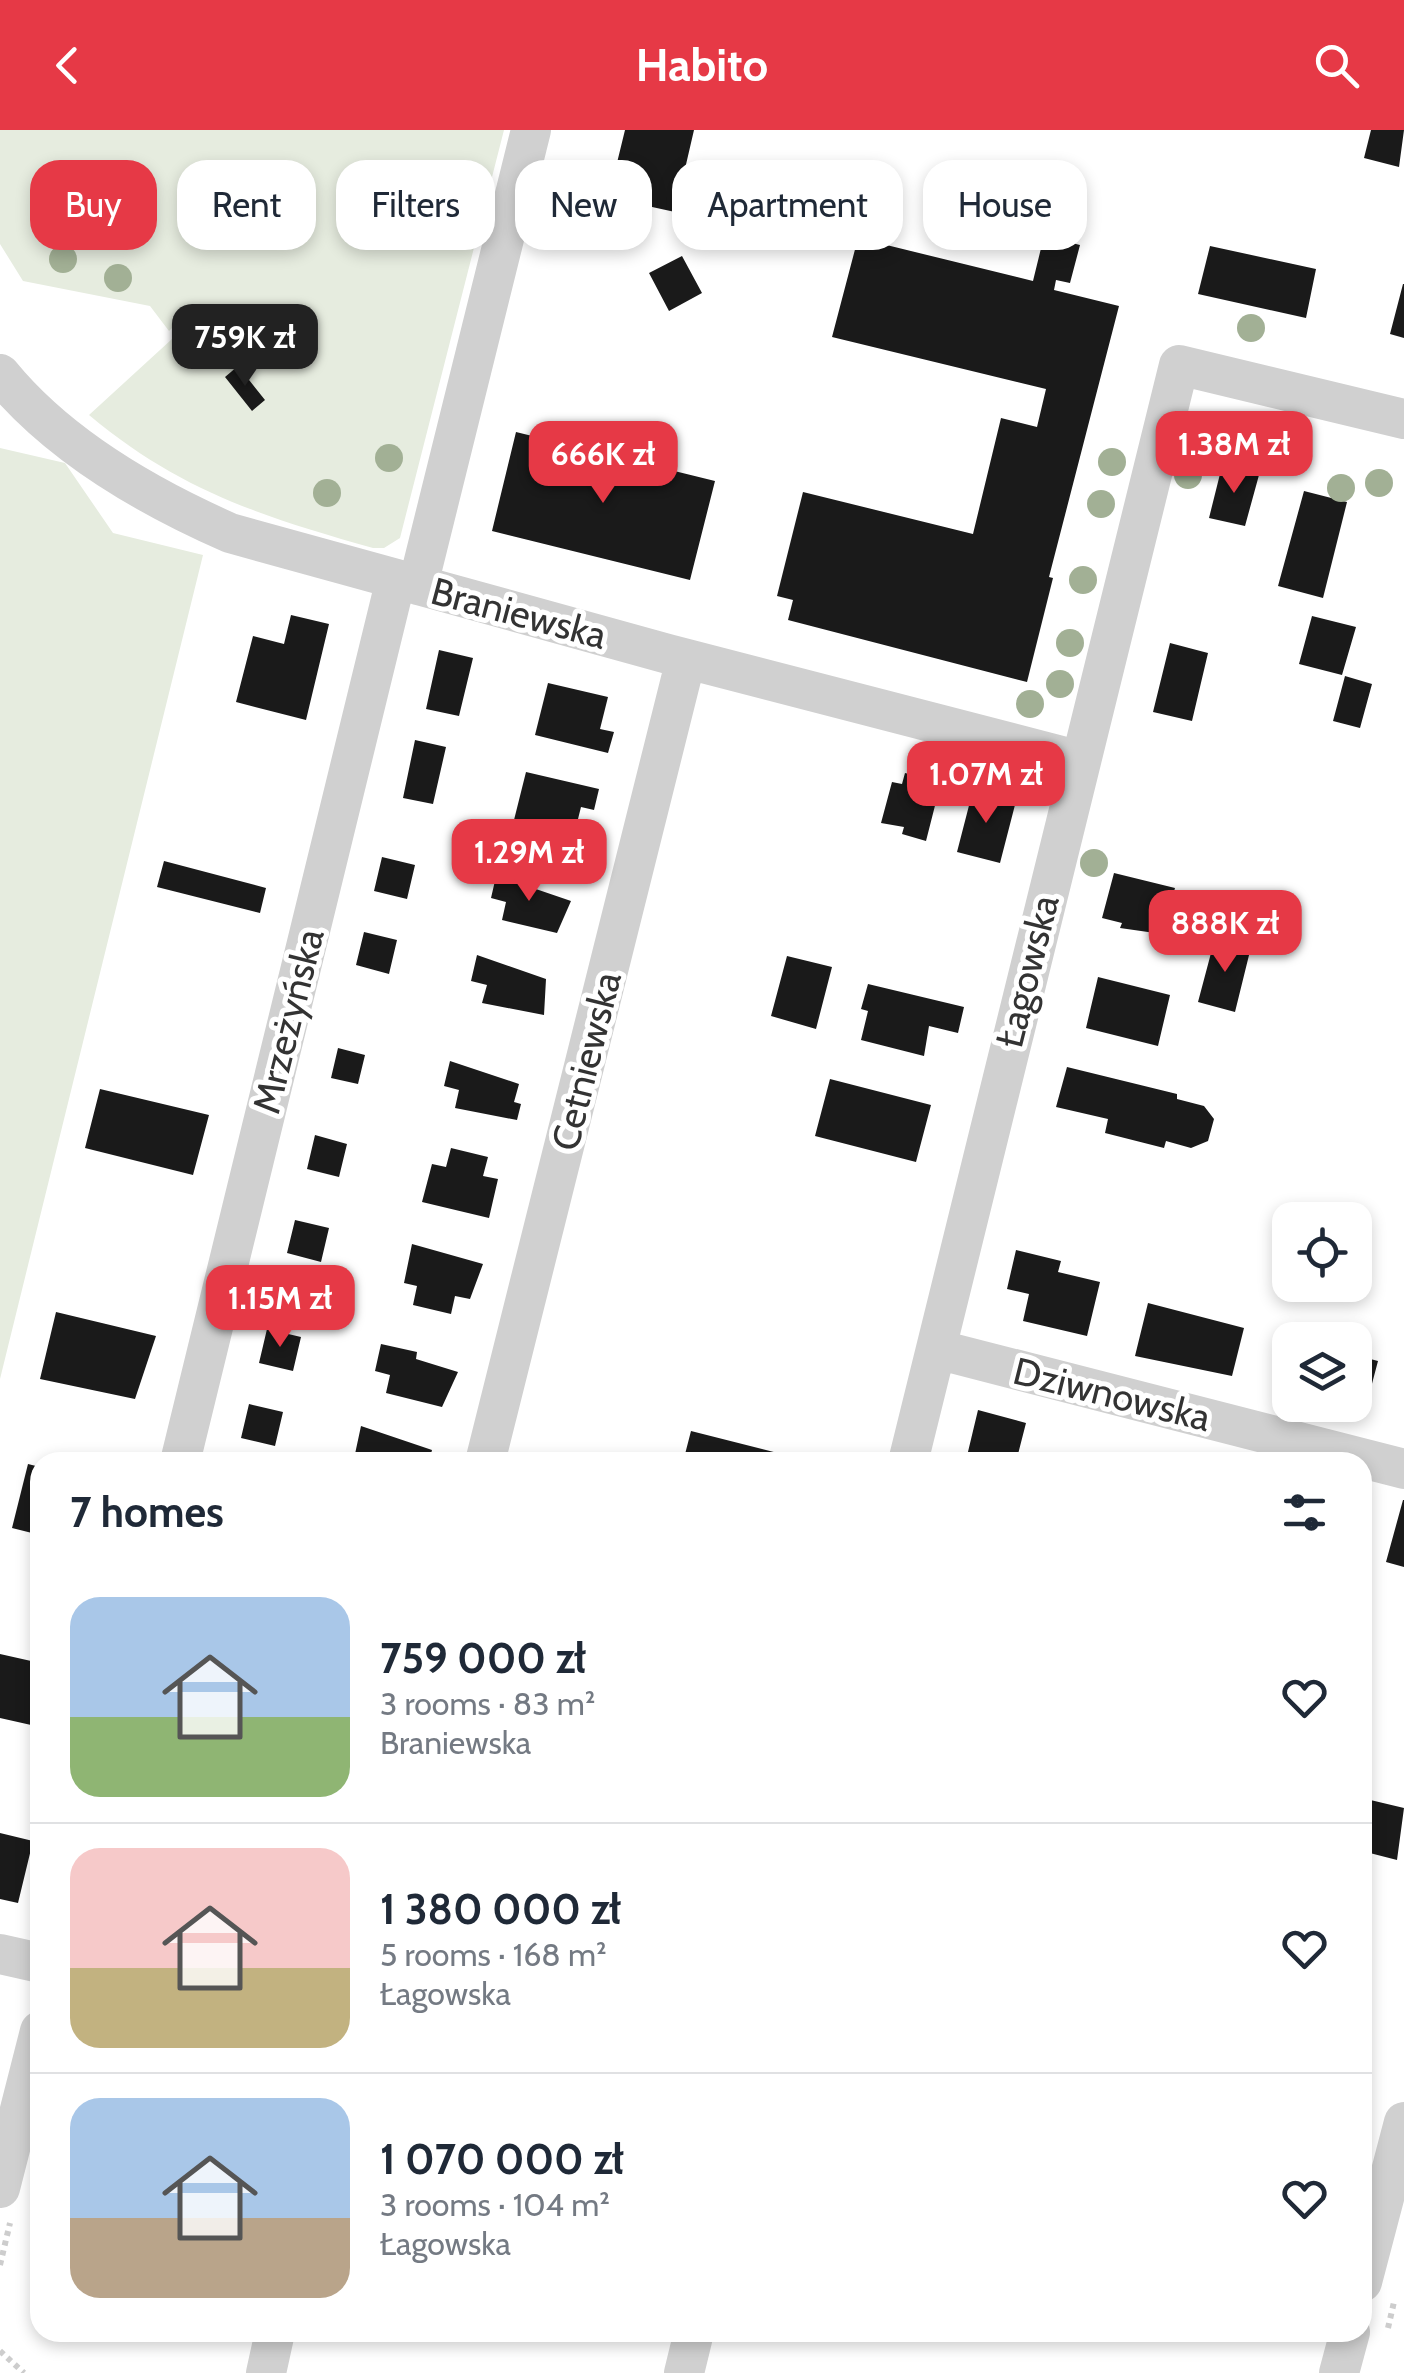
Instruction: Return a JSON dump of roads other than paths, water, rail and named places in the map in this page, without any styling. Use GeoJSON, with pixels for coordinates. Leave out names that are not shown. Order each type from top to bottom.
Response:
{"type":"FeatureCollection","features":[{"type":"Feature","properties":{"kind":"street","name":"Mrzeżyńska"},"geometry":{"type":"LineString","coordinates":[[183,1452],[407,582],[531,130]]}},
{"type":"Feature","properties":{"kind":"street","name":"Łagowska"},"geometry":{"type":"LineString","coordinates":[[910,1452],[1180,365],[1404,419]]}},
{"type":"Feature","properties":{"kind":"street","name":"Braniewska"},"geometry":{"type":"LineString","coordinates":[[0,374],[59,430],[183,512],[230,532],[686,658],[1081,760]]}},
{"type":"Feature","properties":{"kind":"street","name":"Cetniewska"},"geometry":{"type":"LineString","coordinates":[[488,1452],[686,658]]}},
{"type":"Feature","properties":{"kind":"street","name":"Dziwnowska"},"geometry":{"type":"LineString","coordinates":[[936,1350],[1337,1452]]}},
{"type":"Feature","properties":{"kind":"street","name":"Dziwnowska"},"geometry":{"type":"LineString","coordinates":[[1372,1461],[1404,1469]]}},
{"type":"Feature","properties":{"kind":"street"},"geometry":{"type":"LineString","coordinates":[[0,1954],[30,1962]]}},
{"type":"Feature","properties":{"kind":"street"},"geometry":{"type":"LineString","coordinates":[[0,2188],[30,2070]]}},
{"type":"Feature","properties":{"kind":"street"},"geometry":{"type":"LineString","coordinates":[[1379,2291],[1404,2122]]}},
{"type":"Feature","properties":{"kind":"street"},"geometry":{"type":"LineString","coordinates":[[266,2373],[273,2342]]}},
{"type":"Feature","properties":{"kind":"street"},"geometry":{"type":"LineString","coordinates":[[684,2373],[692,2342]]}},
{"type":"Feature","properties":{"kind":"street"},"geometry":{"type":"LineString","coordinates":[[1339,2373],[1362,2342]]}}]}
